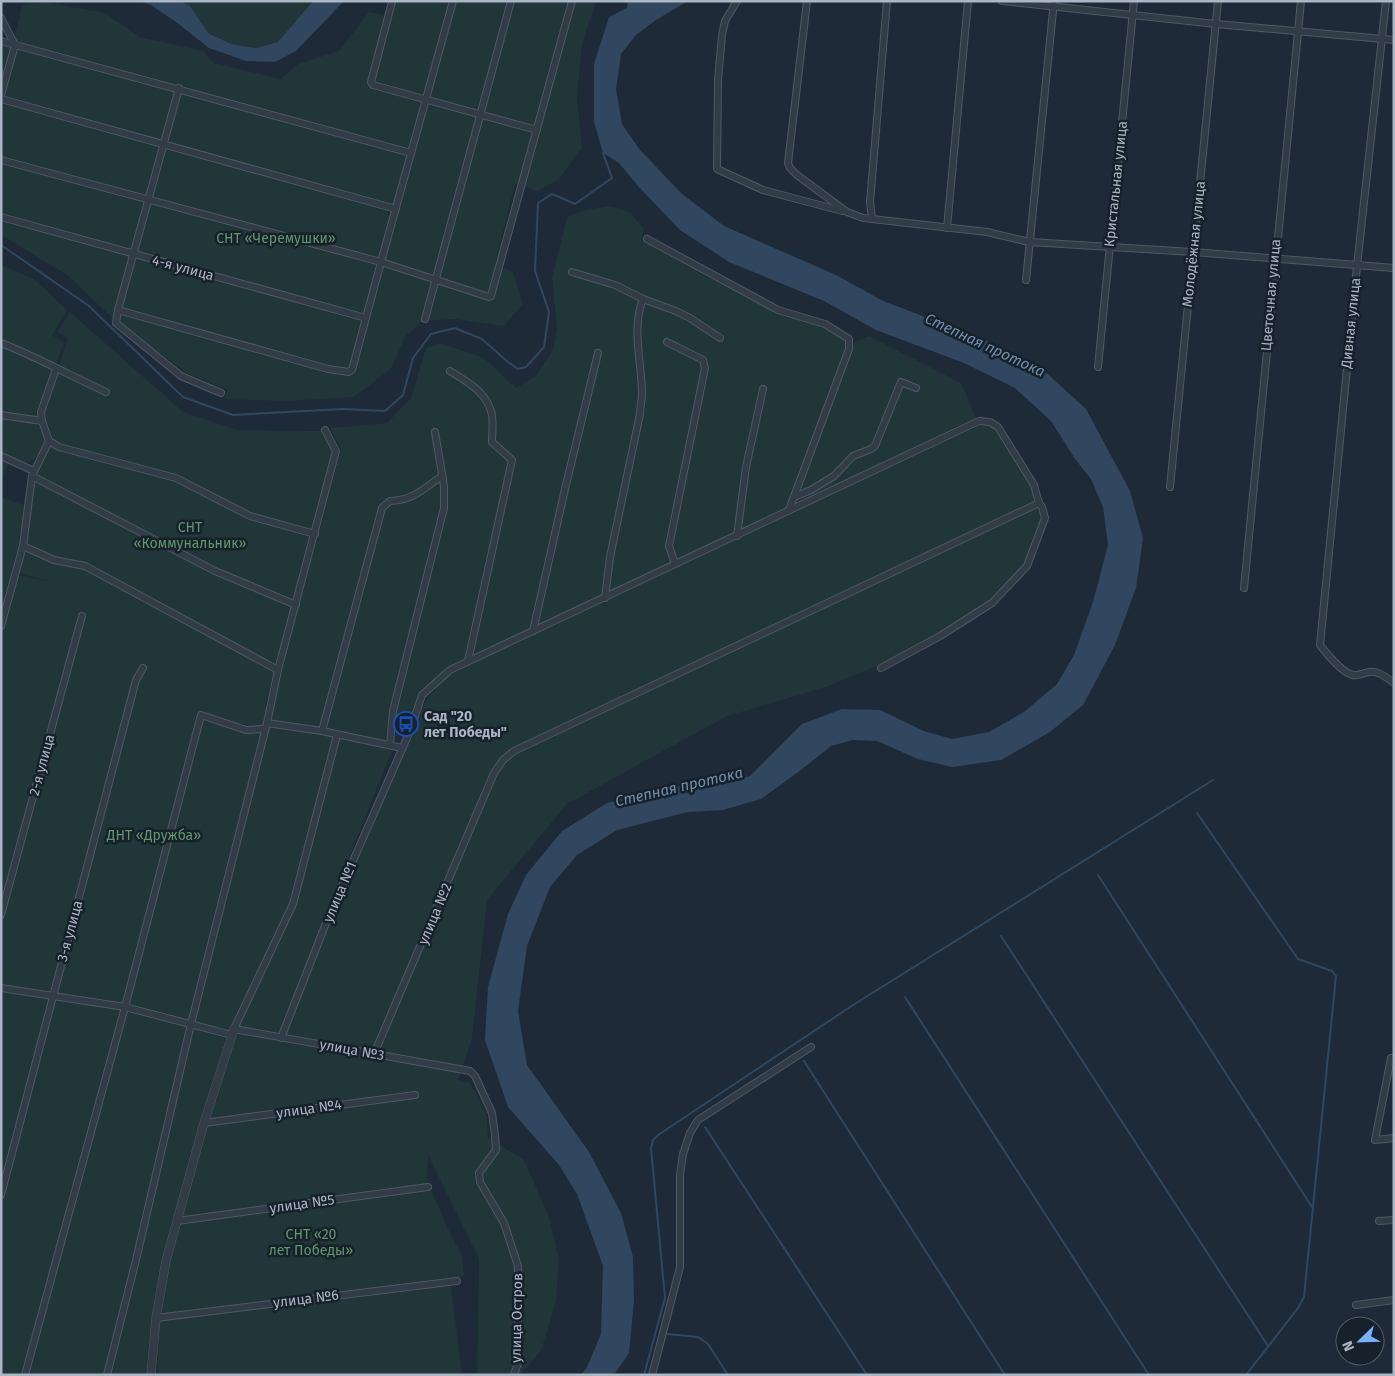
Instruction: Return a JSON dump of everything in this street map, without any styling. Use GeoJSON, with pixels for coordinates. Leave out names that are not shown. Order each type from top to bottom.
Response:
{"type":"FeatureCollection","features":[{"type":"Feature","properties":{"kind":"street"},"geometry":{"type":"LineString","coordinates":[[118,310],[328,369],[349,372],[352,370],[453,1]]}},
{"type":"Feature","properties":{"kind":"street"},"geometry":{"type":"LineString","coordinates":[[425,319],[511,1]]}},
{"type":"Feature","properties":{"kind":"street"},"geometry":{"type":"LineString","coordinates":[[1,160],[381,262],[489,297],[491,296],[572,1]]}},
{"type":"Feature","properties":{"kind":"street"},"geometry":{"type":"LineString","coordinates":[[737,1],[725,22],[722,35],[718,80],[717,169],[763,190],[847,212]]}},
{"type":"Feature","properties":{"kind":"street"},"geometry":{"type":"LineString","coordinates":[[807,1],[788,162],[790,168],[797,175],[854,216],[987,232],[1029,242],[1110,246],[1394,268]]}},
{"type":"Feature","properties":{"kind":"street"},"geometry":{"type":"LineString","coordinates":[[872,219],[870,202],[887,1]]}},
{"type":"Feature","properties":{"kind":"street"},"geometry":{"type":"LineString","coordinates":[[946,228],[968,1]]}},
{"type":"Feature","properties":{"kind":"street"},"geometry":{"type":"LineString","coordinates":[[1002,1],[1053,4],[1216,24],[1394,40]]}},
{"type":"Feature","properties":{"kind":"street","name":"Кристальная улица"},"geometry":{"type":"LineString","coordinates":[[1098,367],[1134,1]]}},
{"type":"Feature","properties":{"kind":"street","name":"Молодёжная улица"},"geometry":{"type":"LineString","coordinates":[[1170,487],[1218,1]]}},
{"type":"Feature","properties":{"kind":"street","name":"Цветочная улица"},"geometry":{"type":"LineString","coordinates":[[1244,588],[1300,1]]}},
{"type":"Feature","properties":{"kind":"street","name":"Дивная улица"},"geometry":{"type":"LineString","coordinates":[[1386,1],[1357,266],[1320,645],[1344,670],[1351,674],[1358,675],[1370,671],[1382,675],[1394,683]]}},
{"type":"Feature","properties":{"kind":"street"},"geometry":{"type":"LineString","coordinates":[[392,2],[371,84],[537,130]]}},
{"type":"Feature","properties":{"kind":"street"},"geometry":{"type":"LineString","coordinates":[[1026,280],[1053,4]]}},
{"type":"Feature","properties":{"kind":"street"},"geometry":{"type":"LineString","coordinates":[[1,18],[15,45],[1,95]]}},
{"type":"Feature","properties":{"kind":"street"},"geometry":{"type":"LineString","coordinates":[[1,40],[411,153]]}},
{"type":"Feature","properties":{"kind":"street"},"geometry":{"type":"LineString","coordinates":[[179,88],[116,323],[181,376],[221,393]]}},
{"type":"Feature","properties":{"kind":"street"},"geometry":{"type":"LineString","coordinates":[[1,99],[396,209]]}},
{"type":"Feature","properties":{"kind":"street","name":"4-я улица"},"geometry":{"type":"LineString","coordinates":[[1,218],[366,318]]}},
{"type":"Feature","properties":{"kind":"street"},"geometry":{"type":"LineString","coordinates":[[647,239],[778,310],[825,324],[849,339],[849,349],[789,510]]}},
{"type":"Feature","properties":{"kind":"street"},"geometry":{"type":"LineString","coordinates":[[572,272],[615,285],[643,299],[690,318],[720,338]]}},
{"type":"Feature","properties":{"kind":"street"},"geometry":{"type":"LineString","coordinates":[[605,598],[610,557],[640,414],[642,394],[638,342],[639,308],[643,299]]}},
{"type":"Feature","properties":{"kind":"street"},"geometry":{"type":"LineString","coordinates":[[667,342],[703,360],[705,368],[669,546],[675,564]]}},
{"type":"Feature","properties":{"kind":"street"},"geometry":{"type":"LineString","coordinates":[[1,343],[24,352],[106,392]]}},
{"type":"Feature","properties":{"kind":"street"},"geometry":{"type":"LineString","coordinates":[[533,631],[598,354]]}},
{"type":"Feature","properties":{"kind":"street"},"geometry":{"type":"LineString","coordinates":[[56,369],[41,412],[42,421],[49,440],[59,447],[176,478],[250,516],[315,534]]}},
{"type":"Feature","properties":{"kind":"street"},"geometry":{"type":"LineString","coordinates":[[450,371],[469,382],[484,396],[492,412],[492,442],[512,460],[468,661]]}},
{"type":"Feature","properties":{"kind":"street"},"geometry":{"type":"LineString","coordinates":[[794,497],[811,490],[834,476],[853,456],[875,446],[901,382],[916,388]]}},
{"type":"Feature","properties":{"kind":"street"},"geometry":{"type":"LineString","coordinates":[[737,536],[746,468],[763,389]]}},
{"type":"Feature","properties":{"kind":"street"},"geometry":{"type":"LineString","coordinates":[[1,415],[42,421]]}},
{"type":"Feature","properties":{"kind":"street","name":"улица №1"},"geometry":{"type":"LineString","coordinates":[[281,1038],[328,918],[402,748],[422,695],[450,670],[979,422],[990,422],[998,427],[1017,455],[1034,485],[1045,518],[1027,566],[992,603],[940,636],[881,668]]}},
{"type":"Feature","properties":{"kind":"street"},"geometry":{"type":"LineString","coordinates":[[107,1375],[191,1024],[266,726],[278,670],[336,451],[325,430]]}},
{"type":"Feature","properties":{"kind":"street"},"geometry":{"type":"LineString","coordinates":[[390,744],[393,711],[444,508],[442,476],[435,432]]}},
{"type":"Feature","properties":{"kind":"street"},"geometry":{"type":"LineString","coordinates":[[1,626],[23,546],[33,473],[49,440]]}},
{"type":"Feature","properties":{"kind":"street"},"geometry":{"type":"LineString","coordinates":[[1,456],[215,571],[296,605]]}},
{"type":"Feature","properties":{"kind":"street"},"geometry":{"type":"LineString","coordinates":[[322,731],[382,508],[390,501],[411,498],[442,476]]}},
{"type":"Feature","properties":{"kind":"street","name":"улица №2"},"geometry":{"type":"LineString","coordinates":[[374,1054],[494,773],[503,760],[514,751],[1039,503]]}},
{"type":"Feature","properties":{"kind":"street"},"geometry":{"type":"LineString","coordinates":[[23,546],[54,560],[85,566],[278,670]]}},
{"type":"Feature","properties":{"kind":"street","name":"2-я улица"},"geometry":{"type":"LineString","coordinates":[[1,915],[82,616]]}},
{"type":"Feature","properties":{"kind":"street","name":"3-я улица"},"geometry":{"type":"LineString","coordinates":[[1,1195],[136,680],[143,668]]}},
{"type":"Feature","properties":{"kind":"street"},"geometry":{"type":"LineString","coordinates":[[25,1375],[125,1007],[201,715],[246,730],[266,726],[322,731],[402,748]]}},
{"type":"Feature","properties":{"kind":"street"},"geometry":{"type":"LineString","coordinates":[[151,1375],[156,1318],[166,1261],[204,1123],[233,1032],[293,904],[337,735]]}},
{"type":"Feature","properties":{"kind":"street","name":"улица №3"},"geometry":{"type":"LineString","coordinates":[[1,988],[125,1007],[191,1024],[233,1032],[281,1038],[470,1071]]}},
{"type":"Feature","properties":{"kind":"street"},"geometry":{"type":"LineString","coordinates":[[652,1375],[680,1268],[680,1175],[683,1154],[690,1133],[698,1120],[810,1047]]}},
{"type":"Feature","properties":{"kind":"street"},"geometry":{"type":"LineString","coordinates":[[1392,1058],[1374,1140],[1394,1138]]}},
{"type":"Feature","properties":{"kind":"street","name":"улица Остров"},"geometry":{"type":"LineString","coordinates":[[470,1071],[475,1076],[492,1113],[495,1135],[496,1150],[479,1173],[480,1182],[504,1223],[518,1266],[518,1363],[514,1375]]}},
{"type":"Feature","properties":{"kind":"street","name":"улица №4"},"geometry":{"type":"LineString","coordinates":[[204,1123],[415,1095]]}},
{"type":"Feature","properties":{"kind":"street","name":"улица №5"},"geometry":{"type":"LineString","coordinates":[[177,1221],[428,1188]]}},
{"type":"Feature","properties":{"kind":"street"},"geometry":{"type":"LineString","coordinates":[[1379,1221],[1394,1220]]}},
{"type":"Feature","properties":{"kind":"street","name":"улица №6"},"geometry":{"type":"LineString","coordinates":[[156,1318],[457,1281]]}},
{"type":"Feature","properties":{"kind":"street"},"geometry":{"type":"LineString","coordinates":[[1356,1305],[1394,1300]]}},
{"type":"Feature","properties":{"kind":"green space"},"geometry":{"type":"Polygon","coordinates":[[[180,1],[313,1],[278,43],[256,48],[231,44],[208,33],[190,6],[180,1]]]}},
{"type":"Feature","properties":{"kind":"green space","name":"СНТ «Черемушки»"},"geometry":{"type":"Polygon","coordinates":[[[391,1],[596,1],[582,44],[577,98],[582,147],[559,179],[538,191],[515,184],[495,264],[513,272],[523,304],[504,326],[455,319],[422,321],[405,337],[391,369],[354,397],[288,401],[224,399],[227,390],[185,372],[109,315],[69,276],[1,235],[1,43],[13,47],[22,5],[44,2],[105,13],[140,37],[203,51],[214,63],[281,79],[298,64],[339,51],[369,12],[387,16],[391,1]]]}},
{"type":"Feature","properties":{"kind":"green space"},"geometry":{"type":"Polygon","coordinates":[[[611,206],[630,212],[644,229],[641,240],[781,315],[820,326],[853,346],[855,342],[869,336],[961,383],[976,418],[453,666],[420,691],[407,723],[388,718],[384,748],[392,751],[327,912],[335,913],[426,700],[445,678],[485,657],[983,424],[994,426],[1031,486],[1043,518],[1025,564],[991,599],[938,632],[879,665],[826,687],[727,716],[567,804],[487,900],[472,1038],[458,1080],[470,1083],[487,1115],[488,1138],[524,1160],[549,1217],[559,1259],[556,1301],[541,1351],[520,1375],[477,1375],[479,1259],[429,1157],[426,1178],[462,1255],[464,1276],[450,1279],[462,1375],[157,1375],[161,1299],[174,1243],[231,1044],[248,998],[225,1041],[163,1257],[149,1342],[147,1375],[1,1375],[1,636],[17,575],[51,582],[12,571],[1,614],[1,497],[26,506],[53,439],[44,413],[68,338],[57,332],[70,312],[183,412],[237,430],[321,431],[334,451],[265,706],[272,708],[341,449],[330,428],[387,423],[411,398],[426,348],[439,343],[484,358],[516,388],[536,376],[553,350],[557,329],[552,278],[567,217],[585,210],[611,206]]]}},
{"type":"Feature","properties":{"kind":"green space"},"geometry":{"type":"Polygon","coordinates":[[[1,265],[34,279],[67,310],[52,335],[64,342],[35,424],[40,426],[45,433],[43,446],[38,455],[28,463],[12,457],[1,479],[1,265]]]}},
{"type":"Feature","properties":{"kind":"water"},"geometry":{"type":"Polygon","coordinates":[[[139,1],[180,1],[190,6],[208,33],[231,44],[256,48],[278,42],[313,1],[344,1],[296,51],[275,62],[246,61],[209,48],[151,5],[139,1]]]}},
{"type":"Feature","properties":{"kind":"water","name":"Степная протока"},"geometry":{"type":"Polygon","coordinates":[[[628,1],[688,1],[656,20],[636,35],[621,54],[616,89],[622,124],[640,150],[682,194],[724,226],[836,275],[883,301],[981,338],[1040,367],[1086,409],[1130,491],[1143,538],[1136,588],[1115,645],[1083,705],[1050,732],[1001,760],[952,767],[918,759],[877,741],[853,740],[831,746],[761,799],[723,810],[688,812],[617,830],[577,855],[550,887],[527,946],[518,1011],[527,1065],[589,1152],[621,1213],[633,1257],[634,1301],[629,1353],[614,1375],[581,1375],[587,1367],[601,1334],[603,1266],[577,1194],[559,1165],[508,1107],[485,1040],[488,987],[508,914],[526,875],[562,831],[607,803],[662,788],[724,782],[750,776],[802,724],[842,709],[880,710],[924,731],[952,739],[989,732],[1024,712],[1057,684],[1074,655],[1093,602],[1108,545],[1103,507],[1091,479],[1075,459],[1051,421],[1015,388],[964,363],[876,330],[824,301],[729,262],[680,230],[619,163],[603,153],[594,122],[594,64],[609,17],[627,8],[628,1]]]}},
{"type":"Feature","properties":{"kind":"waterway"},"geometry":{"type":"LineString","coordinates":[[1,245],[89,306],[183,397],[233,415],[343,409],[385,411],[403,395],[413,358],[431,334],[455,328],[482,339],[518,369],[526,367],[544,347],[549,312],[535,271],[538,203],[552,194],[575,204],[612,178],[603,153]]}},
{"type":"Feature","properties":{"kind":"waterway"},"geometry":{"type":"LineString","coordinates":[[644,1375],[665,1298],[651,1148],[653,1140],[853,1005],[1213,780]]}},
{"type":"Feature","properties":{"kind":"waterway"},"geometry":{"type":"LineString","coordinates":[[1197,813],[1298,959],[1332,971],[1336,976],[1304,1297],[1298,1308],[1246,1375]]}},
{"type":"Feature","properties":{"kind":"waterway"},"geometry":{"type":"LineString","coordinates":[[1098,875],[1312,1207]]}},
{"type":"Feature","properties":{"kind":"waterway"},"geometry":{"type":"LineString","coordinates":[[1001,936],[1268,1346]]}},
{"type":"Feature","properties":{"kind":"waterway"},"geometry":{"type":"LineString","coordinates":[[905,997],[1149,1375]]}},
{"type":"Feature","properties":{"kind":"waterway"},"geometry":{"type":"LineString","coordinates":[[804,1061],[1005,1375]]}},
{"type":"Feature","properties":{"kind":"waterway"},"geometry":{"type":"LineString","coordinates":[[705,1127],[867,1375]]}},
{"type":"Feature","properties":{"kind":"waterway"},"geometry":{"type":"LineString","coordinates":[[666,1334],[698,1337],[708,1344],[728,1375]]}},
{"type":"Feature","properties":{"kind":"place","name":"Сад \"20 лет Победы\""},"geometry":{"type":"Point","coordinates":[406,724]}},
{"type":"Feature","properties":{"kind":"park label","name":"СНТ «Коммунальник»"},"geometry":{"type":"Point","coordinates":[190,536]}},
{"type":"Feature","properties":{"kind":"park label","name":"ДНТ «Дружба»"},"geometry":{"type":"Point","coordinates":[154,835]}},
{"type":"Feature","properties":{"kind":"park label","name":"СНТ «20 лет Победы»"},"geometry":{"type":"Point","coordinates":[311,1242]}}]}
